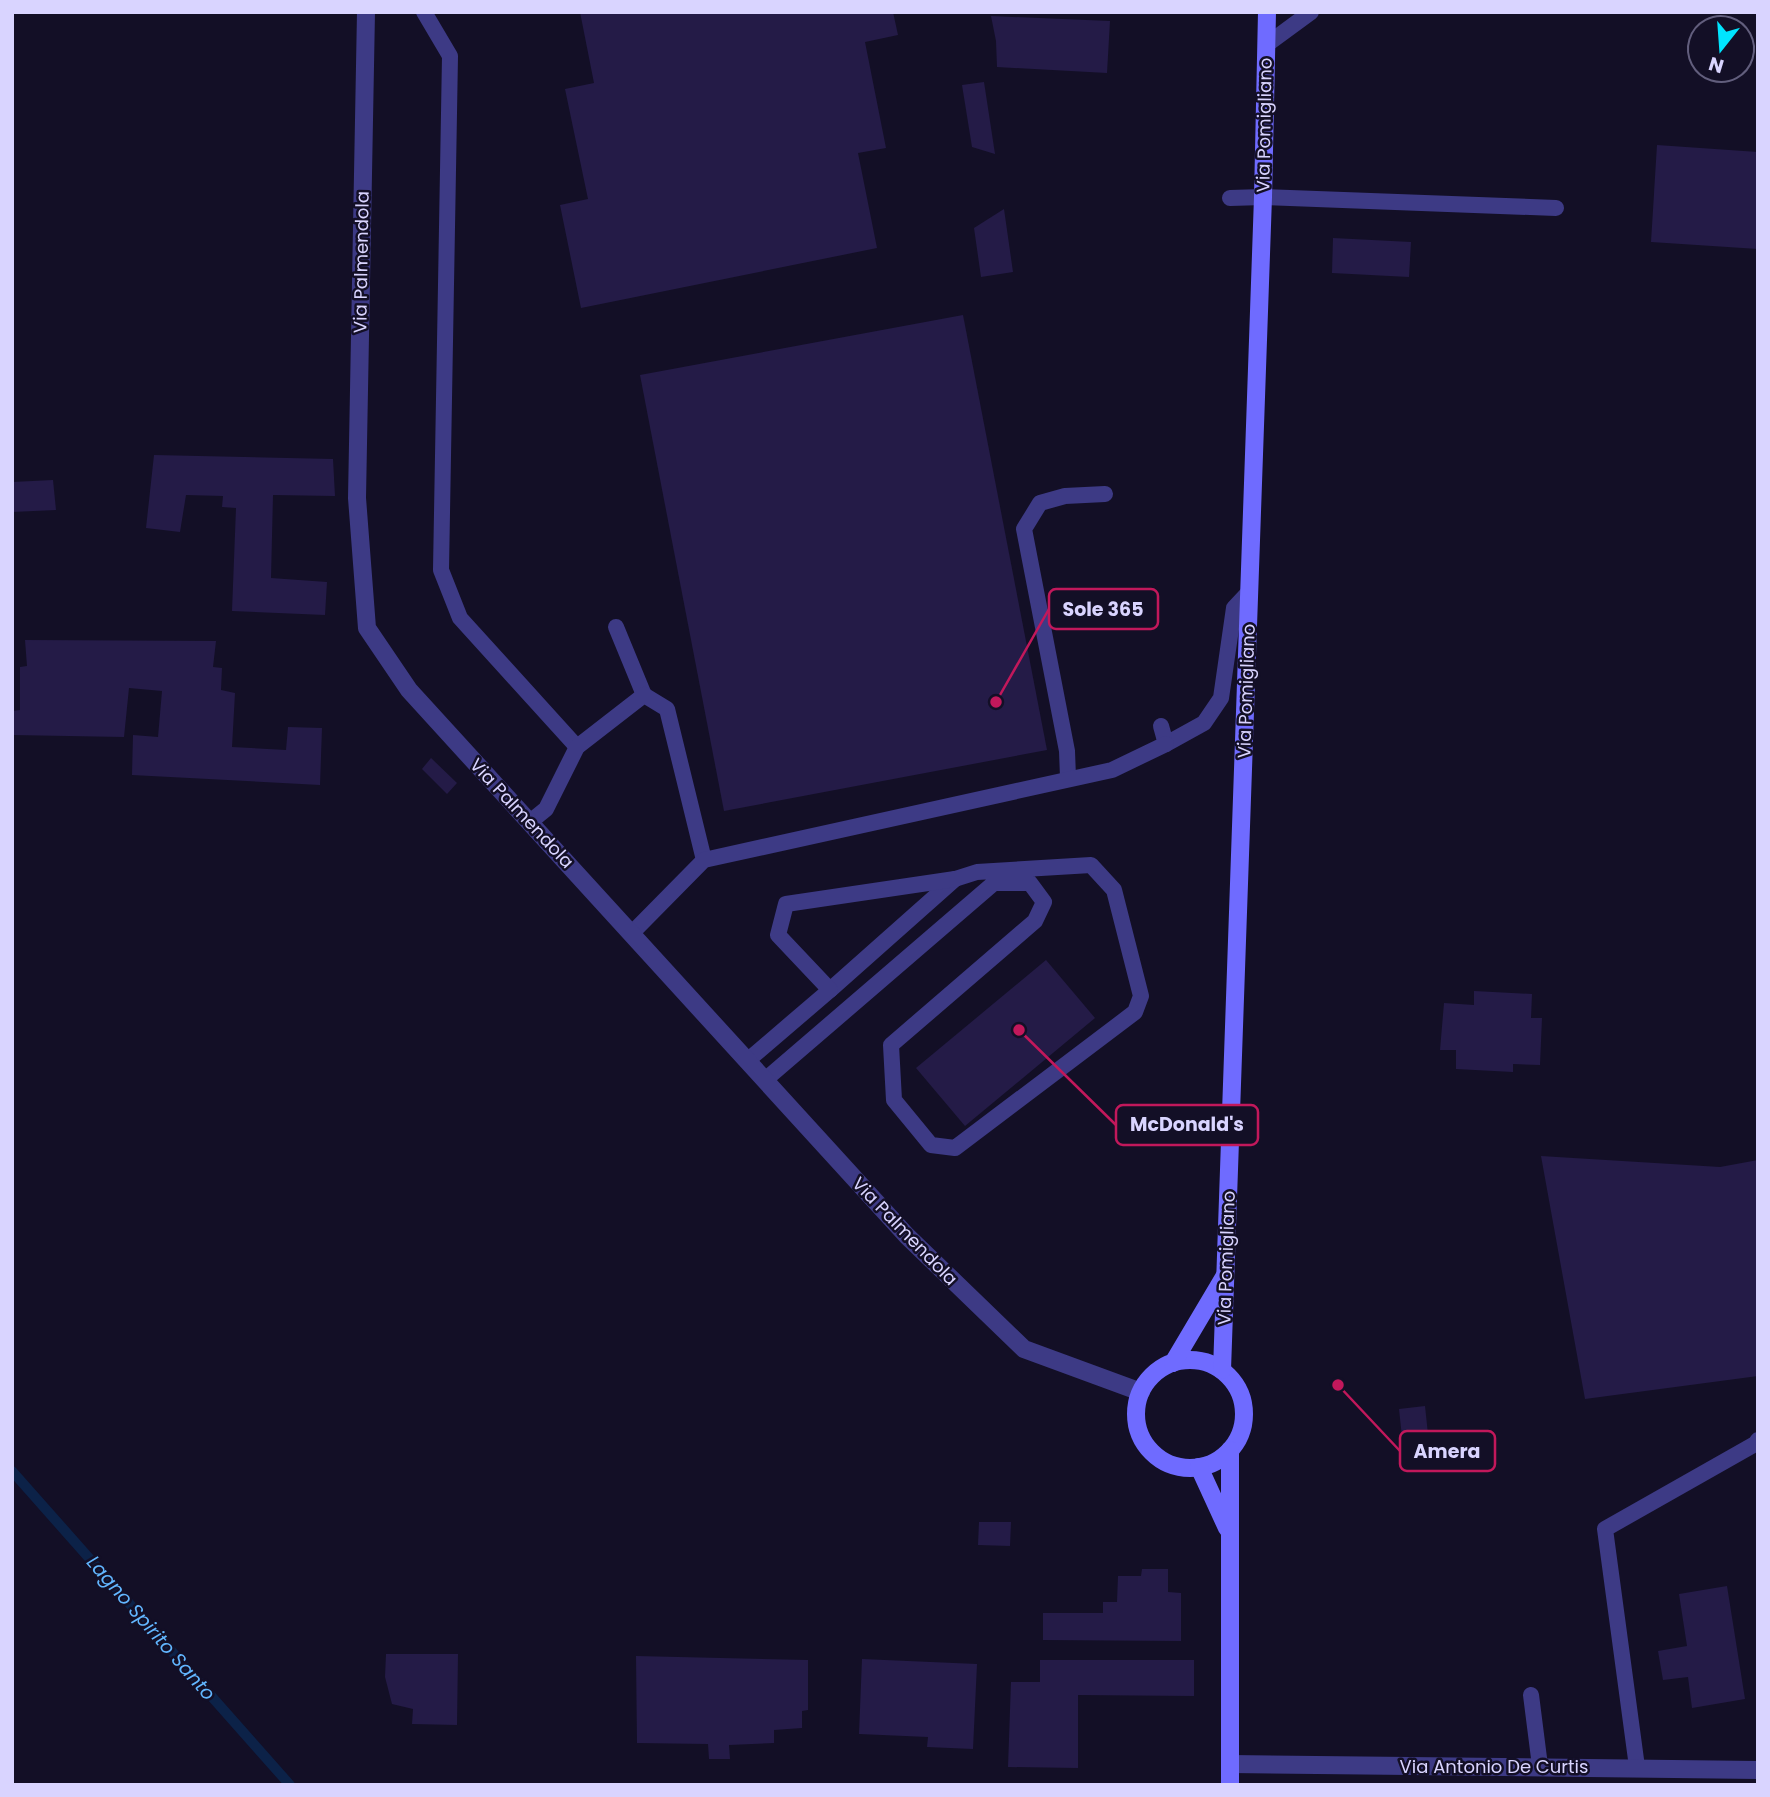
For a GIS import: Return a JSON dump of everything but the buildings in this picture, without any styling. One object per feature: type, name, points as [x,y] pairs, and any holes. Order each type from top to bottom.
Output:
[{"type":"main road","name":"Via Pomigliano","points":[[1222,1370],[1263,197],[1267,12]]},
{"type":"main road","points":[[1173,1363],[1226,1274]]},
{"type":"main road","points":[[1188,1360],[1206,1362],[1222,1370],[1235,1384],[1242,1400],[1244,1418],[1240,1435],[1230,1450],[1216,1462],[1199,1467],[1181,1467],[1165,1462],[1152,1452],[1142,1438],[1136,1406],[1141,1392],[1149,1379],[1160,1369],[1173,1363],[1188,1360]]},
{"type":"main road","points":[[1230,1450],[1230,1785]]},
{"type":"main road","points":[[1199,1467],[1230,1534]]},
{"type":"street","name":"Via Palmendola","points":[[366,12],[357,498],[367,628],[409,690],[907,1236],[1024,1349],[1141,1392]]},
{"type":"street","name":"Via Antonio De Curtis","points":[[1230,1764],[1758,1769]]},
{"type":"lane","points":[[424,12],[450,56],[441,570],[460,618],[578,747]]},
{"type":"lane","points":[[1266,45],[1311,12]]},
{"type":"lane","points":[[1230,198],[1556,208]]},
{"type":"lane","points":[[1068,778],[1067,751],[1024,529],[1040,503],[1065,496],[1105,494]]},
{"type":"lane","points":[[632,933],[705,860],[1112,769],[1204,723],[1221,698],[1234,608],[1249,592]]},
{"type":"lane","points":[[616,627],[645,695],[667,709],[705,860]]},
{"type":"lane","points":[[530,822],[545,809],[578,747],[645,695]]},
{"type":"lane","points":[[1161,726],[1166,744]]},
{"type":"lane","points":[[765,1080],[994,883],[1030,883],[1044,902],[1035,921],[891,1045],[894,1100],[931,1145],[955,1148],[1135,1012],[1141,996],[1114,890],[1091,865],[977,872],[955,879],[786,904],[779,935],[830,990]]},
{"type":"lane","points":[[747,1061],[955,879]]},
{"type":"lane","points":[[1637,1767],[1605,1529],[1758,1440]]},
{"type":"lane","points":[[1531,1695],[1541,1766]]},
{"type":"waterway","name":"Lagno Spirito Santo","points":[[12,1471],[290,1785]]},
{"type":"place","name":"Sole 365","points":[[996,702]]},
{"type":"place","name":"McDonald's","points":[[1019,1030]]},
{"type":"place","name":"Amera","points":[[1338,1385]]}]
